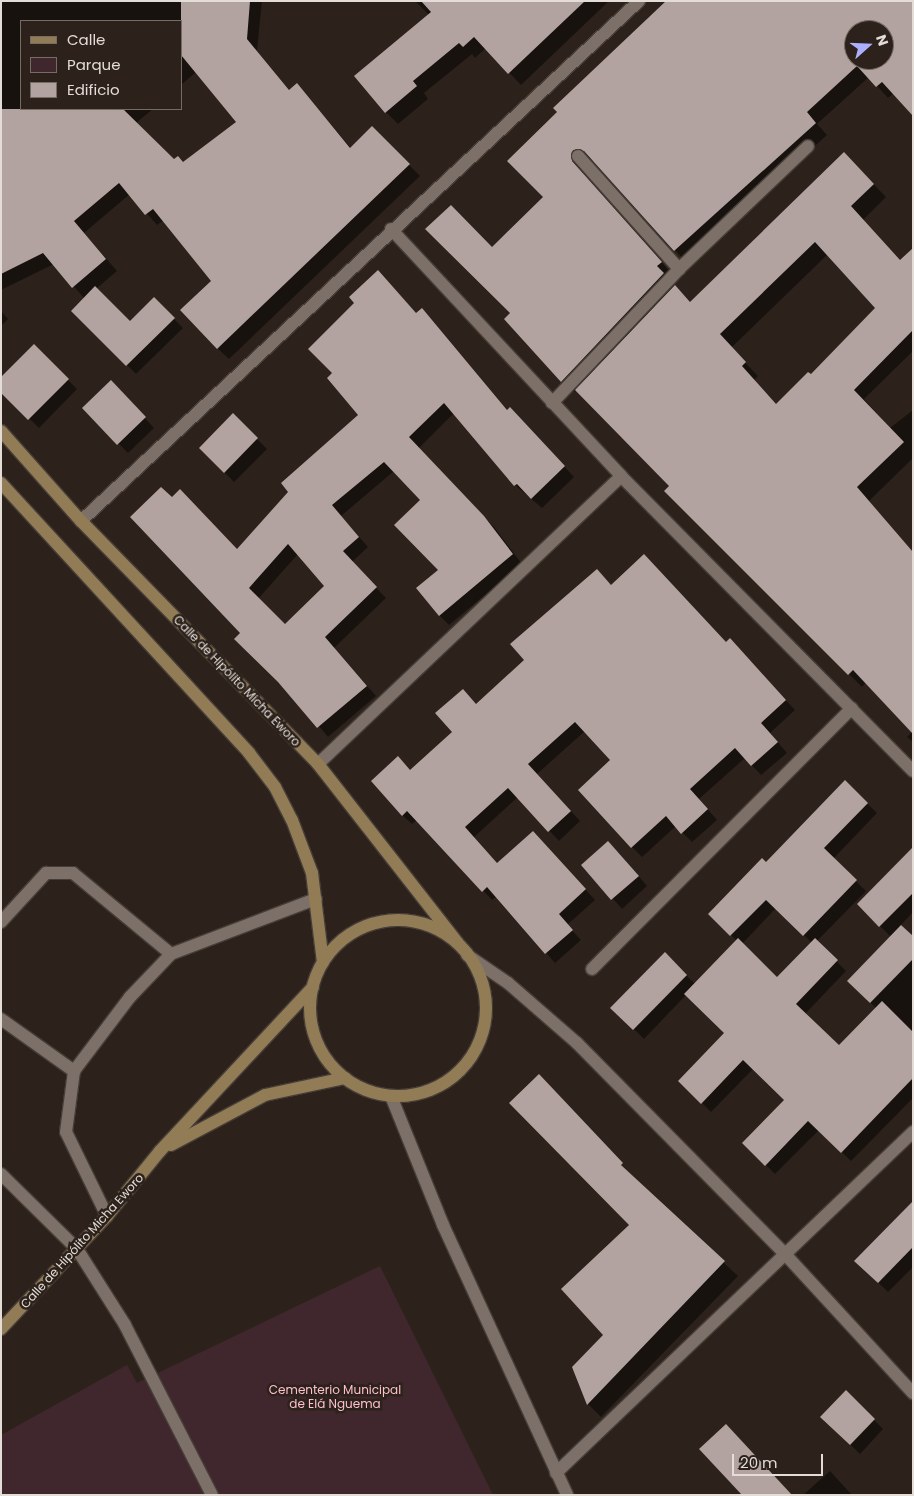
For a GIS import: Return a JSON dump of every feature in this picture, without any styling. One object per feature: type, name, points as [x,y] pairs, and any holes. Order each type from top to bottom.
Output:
[{"type":"main road","name":"Calle de Hipólito Micha Eworo","points":[[1,431],[81,521],[318,764],[458,943]]},
{"type":"main road","points":[[1,483],[249,753],[275,787],[305,851],[316,899],[323,962]]},
{"type":"main road","points":[[386,921],[417,923],[458,943],[468,955],[481,980],[486,1010],[484,1026],[472,1055],[452,1078],[438,1087],[423,1093],[391,1096],[369,1092],[345,1078],[322,1053],[311,1021],[313,987],[323,962],[344,939],[371,924],[386,921]]},
{"type":"main road","name":"Calle de Hipólito Micha Eworo","points":[[1,1329],[107,1216],[160,1151],[313,987]]},
{"type":"main road","name":"Calle de Hipólito Micha Eworo","points":[[160,1151],[265,1095],[345,1078]]},
{"type":"street","points":[[81,521],[391,229],[639,1]]},
{"type":"street","points":[[552,403],[679,269],[808,146]]},
{"type":"street","points":[[578,156],[679,269]]},
{"type":"street","points":[[391,229],[620,476],[913,771]]},
{"type":"street","points":[[318,764],[620,476]]},
{"type":"street","points":[[592,969],[852,708]]},
{"type":"street","points":[[1,922],[46,873],[73,873],[171,954]]},
{"type":"street","points":[[107,1216],[66,1132],[74,1071],[130,997],[171,954],[316,899]]},
{"type":"street","points":[[468,955],[508,983],[577,1044],[785,1254],[913,1393]]},
{"type":"street","points":[[1,1020],[74,1071]]},
{"type":"street","points":[[391,1096],[443,1225],[567,1495]]},
{"type":"street","points":[[556,1473],[913,1132]]},
{"type":"street","points":[[1,1174],[77,1249],[125,1324],[212,1495]]},
{"type":"green space","name":"Cementerio Municipal de Elá Nguema","points":[[380,1266],[493,1495],[1,1495],[1,1435],[127,1365],[137,1383]]},
{"type":"building","points":[[181,1],[250,1],[247,39],[289,90],[297,83],[350,148],[372,126],[410,164],[217,349],[180,310],[211,281],[153,209],[145,215],[119,183],[74,221],[106,259],[72,288],[43,253],[1,274],[1,109],[124,110],[174,159],[178,156],[183,162],[236,122],[182,56]]},
{"type":"building","points":[[421,1],[585,1],[508,74],[474,37],[463,47],[459,43],[413,81],[417,86],[385,113],[354,76],[431,12]]},
{"type":"building","points":[[666,1],[913,1],[913,116],[882,82],[876,87],[861,70],[894,70],[894,20],[844,20],[844,70],[853,70],[807,112],[816,123],[674,251],[584,151],[573,150],[572,161],[662,262],[657,266],[664,273],[561,382],[504,319],[510,313],[425,229],[451,205],[492,247],[543,197],[507,161],[557,112],[553,108]]},
{"type":"building","points":[[844,152],[874,184],[851,206],[900,260],[913,248],[913,330],[854,390],[904,442],[857,487],[913,552],[913,734],[853,670],[848,675],[664,491],[669,486],[575,390],[675,285],[690,302]],"holes":[[[815,242],[875,308],[811,374],[808,372],[776,404],[742,366],[746,362],[720,334]]]},
{"type":"building","points":[[378,270],[416,313],[422,308],[507,410],[510,407],[565,466],[531,499],[517,484],[514,486],[444,403],[409,437],[484,516],[513,554],[439,616],[416,588],[438,570],[394,525],[420,500],[384,462],[332,505],[359,537],[343,551],[377,587],[325,637],[367,686],[317,728],[278,682],[234,639],[240,633],[130,517],[161,487],[172,497],[180,489],[237,549],[288,492],[281,483],[358,415],[327,378],[332,373],[308,349],[354,303],[349,297]],"holes":[[[288,544],[324,586],[285,624],[249,588]]]},
{"type":"building","points":[[95,286],[130,321],[154,297],[175,318],[126,366],[71,311]]},
{"type":"building","points":[[34,344],[69,379],[28,420],[1,393],[1,377]]},
{"type":"building","points":[[111,380],[146,417],[117,445],[82,408]]},
{"type":"building","points":[[233,413],[258,438],[224,473],[199,448]]},
{"type":"building","points":[[644,554],[726,642],[730,638],[786,700],[761,723],[778,742],[751,766],[735,748],[690,789],[708,809],[681,834],[666,816],[631,848],[578,790],[610,760],[575,722],[528,764],[571,811],[548,832],[508,788],[465,827],[497,863],[533,831],[586,889],[559,914],[573,930],[545,954],[487,887],[482,892],[407,811],[402,816],[371,781],[398,756],[410,770],[452,732],[435,713],[463,689],[476,704],[524,660],[510,644],[597,569],[611,585]]},
{"type":"building","points":[[845,780],[868,803],[824,848],[857,880],[803,936],[766,900],[730,936],[708,914],[762,858],[766,862]]},
{"type":"building","points":[[608,841],[639,876],[611,900],[581,865]]},
{"type":"building","points":[[913,847],[913,893],[879,927],[857,904]]},
{"type":"building","points":[[901,925],[913,936],[913,959],[870,1003],[847,981]]},
{"type":"building","points":[[738,938],[777,977],[815,938],[838,960],[796,1004],[839,1045],[882,1001],[913,1032],[913,1078],[841,1153],[808,1121],[765,1166],[742,1143],[784,1100],[743,1060],[701,1104],[678,1081],[724,1033],[684,994]]},
{"type":"building","points":[[665,952],[687,975],[633,1030],[610,1008]]},
{"type":"building","points":[[539,1074],[623,1163],[621,1165],[725,1261],[587,1405],[572,1367],[603,1335],[561,1289],[629,1225],[509,1103]]},
{"type":"building","points":[[913,1201],[913,1247],[878,1283],[854,1261]]},
{"type":"building","points":[[846,1390],[875,1419],[850,1445],[820,1417]]},
{"type":"building","points":[[726,1424],[792,1495],[742,1495],[699,1449]]}]
